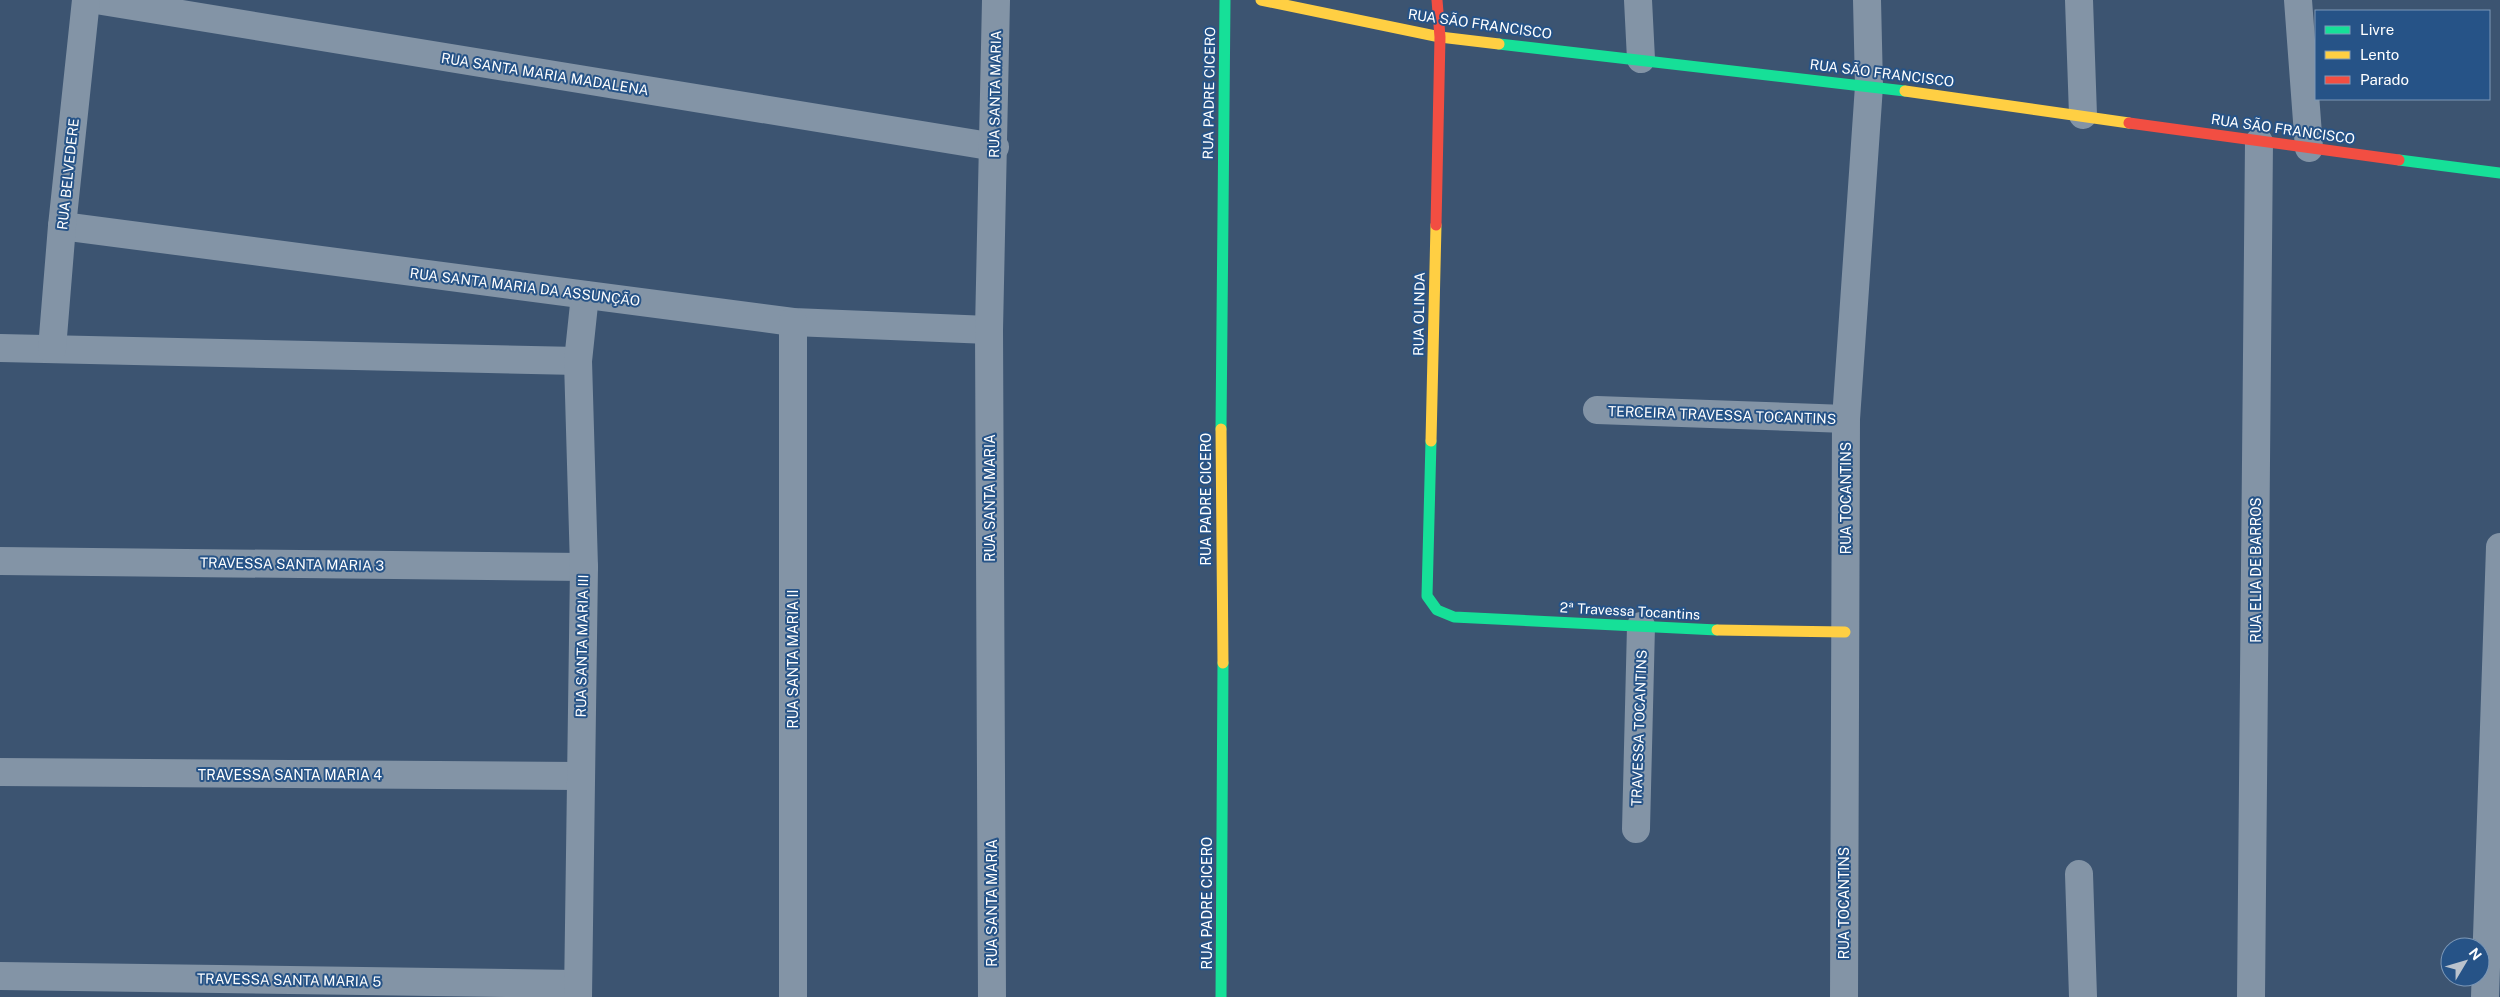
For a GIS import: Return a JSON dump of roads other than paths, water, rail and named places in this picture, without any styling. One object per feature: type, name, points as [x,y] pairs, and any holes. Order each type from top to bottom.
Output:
[{"type":"street","name":"RUA BELVEDERE","points":[[52,349],[62,226],[86,0]]},
{"type":"street","name":"RUA SANTA MARIA MADALENA","points":[[96,0],[995,147]]},
{"type":"street","name":"RUA SANTA MARIA","points":[[992,997],[989,330],[995,147],[996,0]]},
{"type":"street","name":"RUA PADRE CICERO","points":[[1221,997],[1223,704],[1220,362],[1225,0]]},
{"type":"street","name":"RUA SÃO FRANCISCO","points":[[1262,0],[1440,37],[1868,86],[2083,115],[2259,142],[2500,173]]},
{"type":"street","name":"RUA OLINDA","points":[[1427,591],[1440,37],[1437,0]]},
{"type":"street","points":[[1638,0],[1641,59]]},
{"type":"street","name":"RUA TOCANTINS","points":[[1844,997],[1846,420],[1868,86],[1867,0]]},
{"type":"street","points":[[2079,0],[2083,115]]},
{"type":"street","points":[[2298,0],[2310,148]]},
{"type":"street","name":"RUA ELIA DE BARROS","points":[[2251,997],[2259,142]]},
{"type":"street","name":"RUA SANTA MARIA DA ASSUNÇÃO","points":[[62,226],[793,322],[989,330]]},
{"type":"street","name":"RUA SANTA MARIA III","points":[[578,991],[584,567],[578,361],[585,295]]},
{"type":"street","name":"RUA SANTA MARIA II","points":[[793,322],[793,997]]},
{"type":"street","points":[[0,348],[578,361]]},
{"type":"street","name":"TERCEIRA TRAVESSA TOCANTINS","points":[[1597,410],[1846,420]]},
{"type":"street","points":[[2485,997],[2496,748],[2500,547]]},
{"type":"street","name":"TRAVESSA SANTA MARIA 3","points":[[0,561],[584,567]]},
{"type":"street","name":"2ª Travessa Tocantins","points":[[1427,591],[1433,608],[1445,615],[1454,617],[1728,631],[1845,632]]},
{"type":"street","name":"TRAVESSA TOCANTINS","points":[[1636,829],[1642,626]]},
{"type":"street","name":"TRAVESSA SANTA MARIA 4","points":[[0,772],[580,776]]},
{"type":"street","points":[[2079,874],[2083,997]]},
{"type":"street","name":"TRAVESSA SANTA MARIA 5","points":[[0,976],[578,991]]}]
